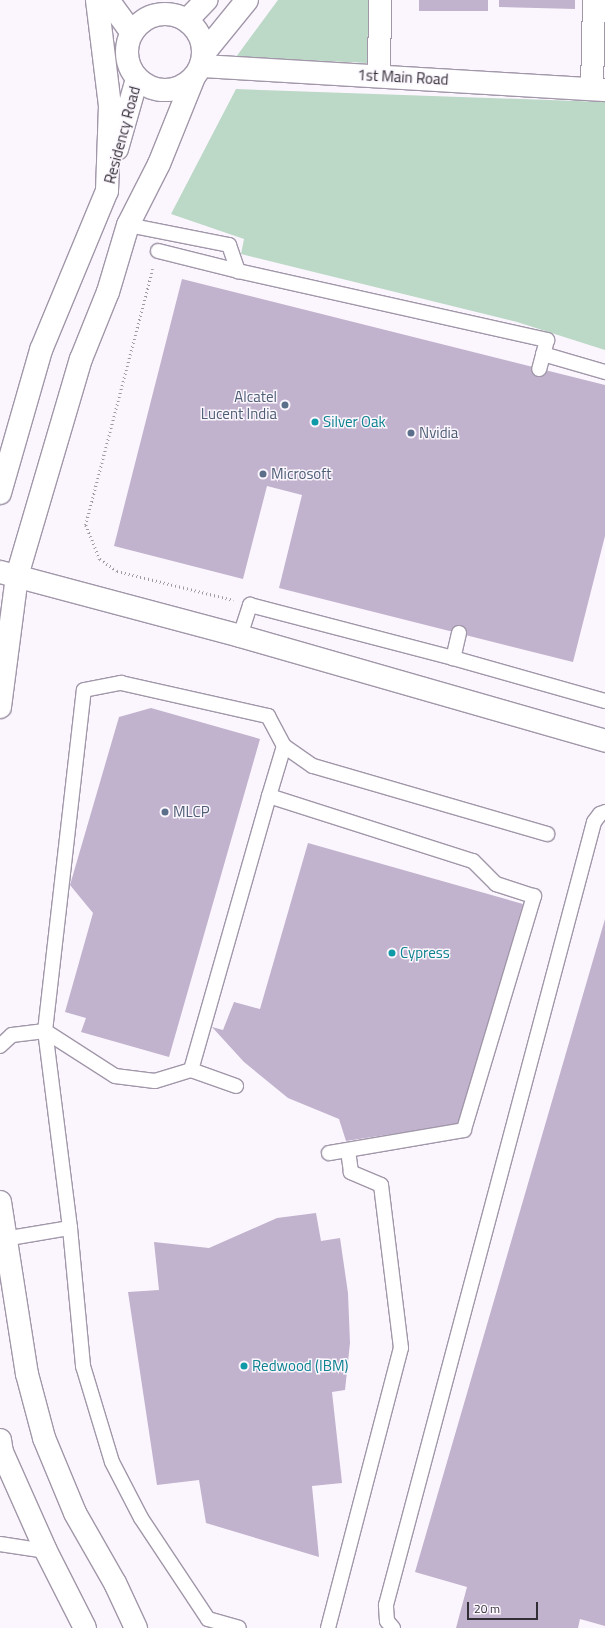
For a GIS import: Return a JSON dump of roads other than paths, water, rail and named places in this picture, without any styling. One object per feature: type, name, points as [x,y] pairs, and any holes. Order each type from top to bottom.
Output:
[{"type":"street","points":[[0,493],[41,350],[107,191],[110,106],[97,0]]},
{"type":"street","points":[[108,0],[131,32]]},
{"type":"street","points":[[187,20],[206,0]]},
{"type":"street","points":[[0,707],[8,574],[81,359],[108,292],[128,225],[158,164],[199,65],[198,32],[187,20],[155,7],[131,32],[126,44],[126,57],[130,69],[137,79],[148,86],[162,90],[184,85],[199,65],[247,0]]},
{"type":"street","points":[[379,75],[380,0]]},
{"type":"street","points":[[594,0],[598,90]]},
{"type":"street","name":"1st Main Road","points":[[199,65],[379,75],[598,90]]},
{"type":"street","name":"Residency Road","points":[[107,191],[137,79]]},
{"type":"street","points":[[8,574],[240,636],[605,741]]},
{"type":"street","points":[[0,1202],[4,1239],[27,1374],[44,1438],[75,1514],[115,1583],[136,1628]]},
{"type":"street","points":[[0,1440],[2,1452],[46,1551],[85,1628]]},
{"type":"lane","points":[[128,225],[229,245],[238,271]]},
{"type":"lane","points":[[158,251],[238,271],[547,340],[540,368]]},
{"type":"lane","points":[[543,354],[605,372]]},
{"type":"lane","points":[[240,636],[250,605],[453,658],[605,701]]},
{"type":"lane","points":[[453,658],[459,633]]},
{"type":"lane","points":[[239,1628],[208,1619],[141,1518],[112,1462],[83,1366],[70,1228],[45,1030],[84,690],[121,683],[268,716],[284,746],[313,766],[547,834]]},
{"type":"lane","points":[[191,1070],[284,746]]},
{"type":"lane","points":[[269,796],[473,861],[496,884],[534,896],[464,1130],[328,1153]]},
{"type":"lane","points":[[393,1628],[386,1614],[388,1598],[594,822],[600,814],[605,812]]},
{"type":"lane","points":[[0,1046],[12,1036],[45,1030],[115,1076],[155,1081],[191,1070],[236,1086]]},
{"type":"lane","points":[[328,1628],[401,1348],[381,1185],[351,1172],[348,1150]]},
{"type":"lane","points":[[4,1239],[70,1228]]},
{"type":"lane","points":[[0,1544],[46,1551]]},
{"type":"place","name":"Alcatel Lucent India","points":[[285,405]]},
{"type":"place","name":"Silver Oak","points":[[315,422]]},
{"type":"place","name":"Nvidia","points":[[411,433]]},
{"type":"place","name":"Microsoft","points":[[263,474]]},
{"type":"place","name":"MLCP","points":[[165,812]]},
{"type":"place","name":"Cypress","points":[[392,953]]},
{"type":"place","name":"Redwood (IBM)","points":[[244,1366]]}]
